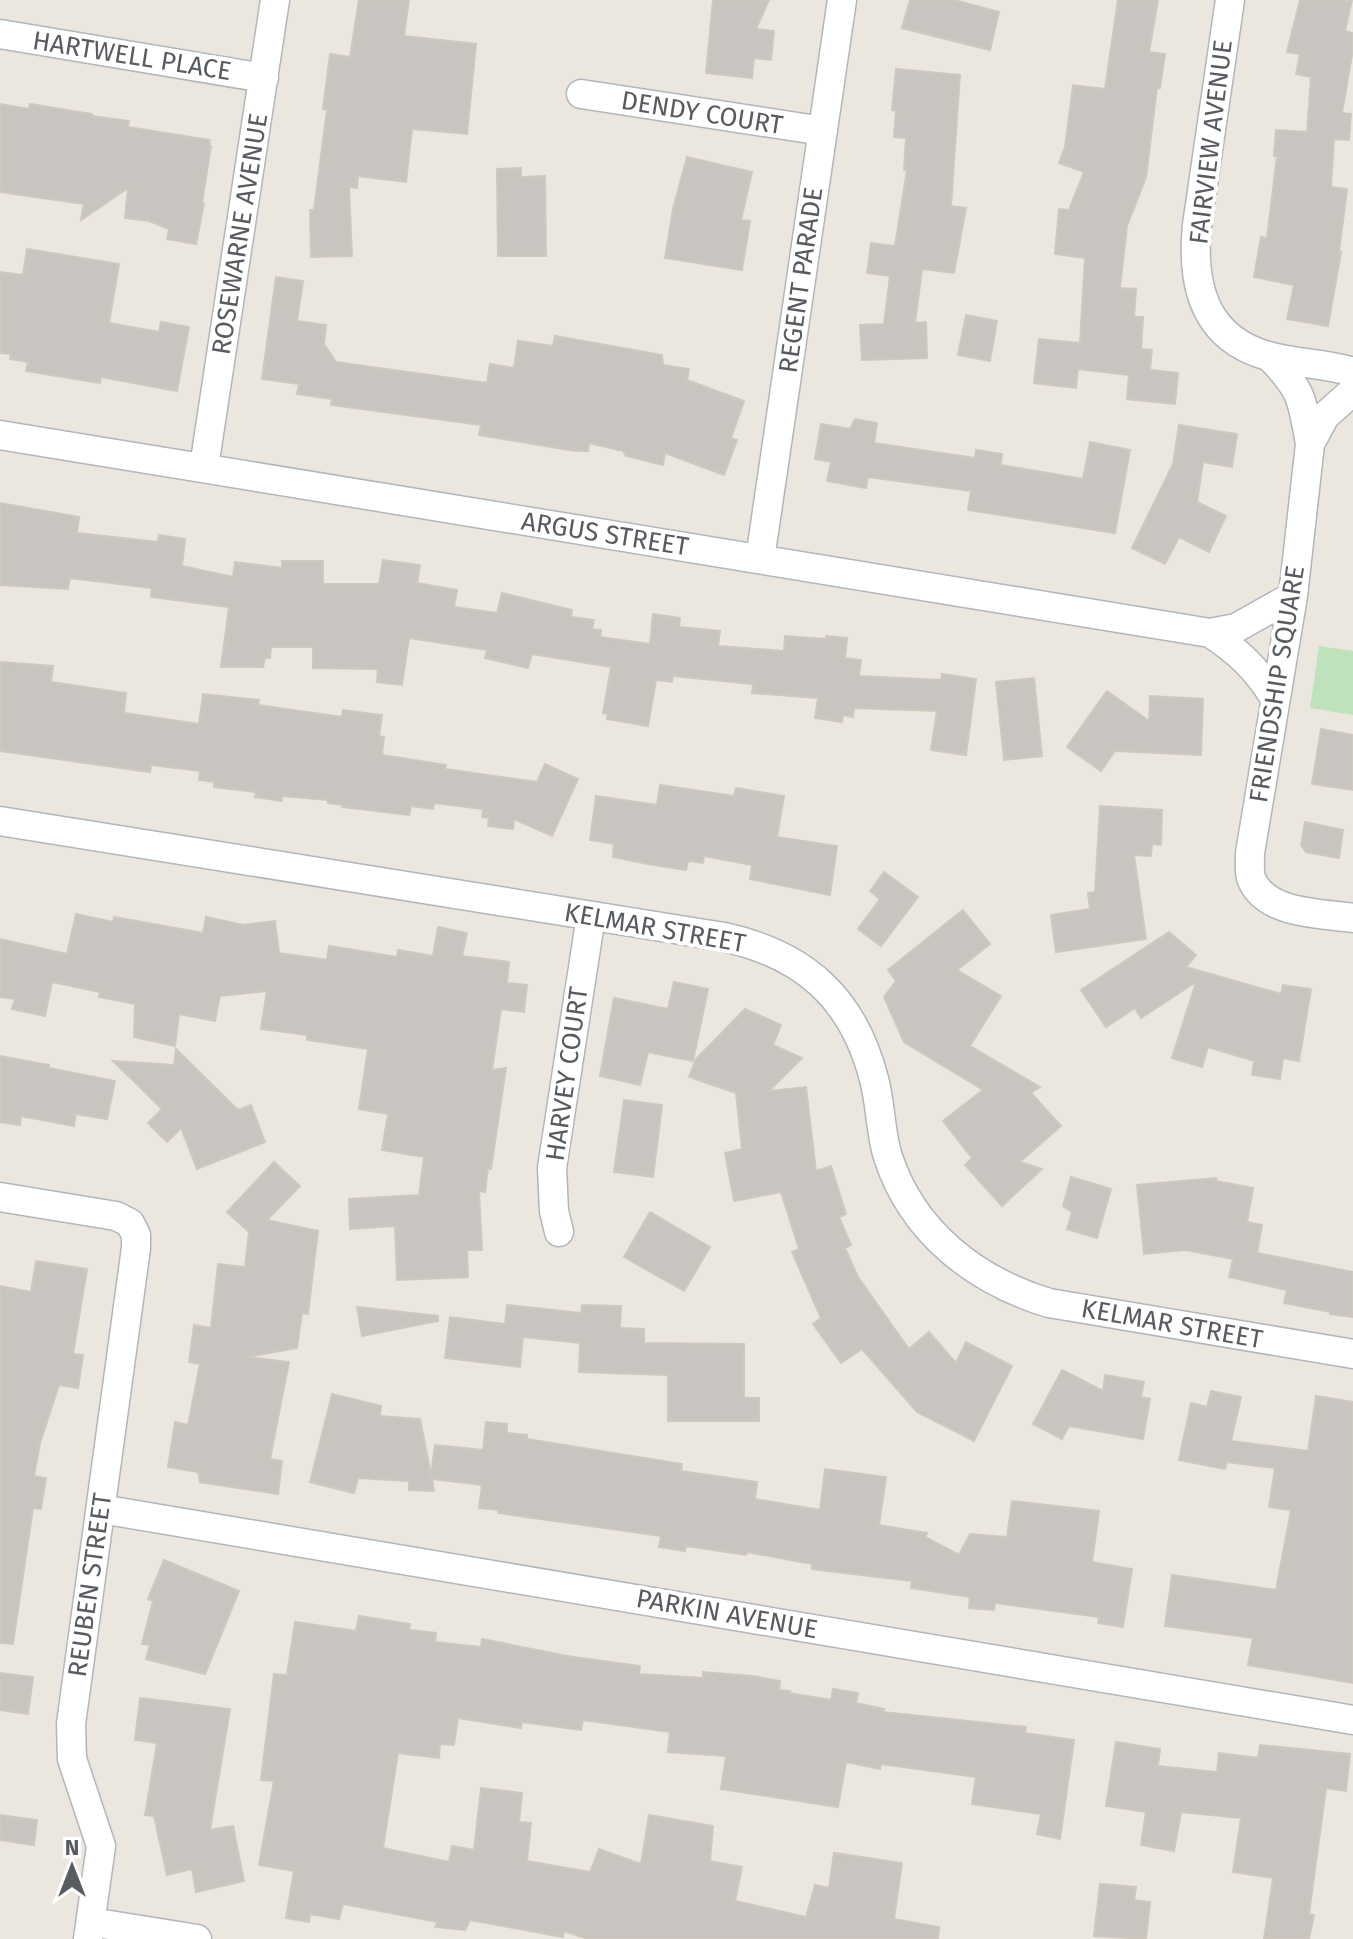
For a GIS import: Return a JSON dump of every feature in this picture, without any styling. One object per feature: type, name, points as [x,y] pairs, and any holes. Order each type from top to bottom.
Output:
[{"type":"street","name":"ROSEWARNE AVENUE","points":[[204,467],[275,0]]},
{"type":"street","name":"REGENT PARADE","points":[[760,559],[842,0]]},
{"type":"street","name":"FAIRVIEW AVENUE","points":[[1230,0],[1195,244],[1197,276],[1204,305],[1216,326],[1235,342],[1269,356],[1353,372]]},
{"type":"street","name":"HARTWELL PLACE","points":[[0,34],[264,78]]},
{"type":"street","name":"DENDY COURT","points":[[581,94],[823,131]]},
{"type":"street","points":[[1269,356],[1292,380],[1303,401],[1310,444]]},
{"type":"street","name":"FRIENDSHIP SQUARE","points":[[1353,391],[1325,416],[1310,444],[1293,596],[1250,853],[1250,877],[1262,895],[1284,907],[1353,918]]},
{"type":"street","name":"ARGUS STREET","points":[[0,435],[1210,633],[1236,628],[1293,596]]},
{"type":"street","name":"ARGUS STREET","points":[[1210,633],[1233,648],[1260,675],[1275,699]]},
{"type":"street","name":"KELMAR STREET","points":[[0,821],[749,943],[804,969],[827,988],[849,1015],[863,1044],[874,1081],[889,1159],[916,1212],[952,1252],[993,1282],[1049,1303],[1353,1354]]},
{"type":"street","name":"HARVEY COURT","points":[[559,1232],[554,1211],[552,1168],[591,916]]},
{"type":"street","name":"REUBEN STREET","points":[[0,1197],[126,1219],[133,1228],[136,1248],[71,1731],[72,1759],[101,1846],[90,1930]]},
{"type":"street","name":"PARKIN AVENUE","points":[[101,1509],[1353,1720]]},
{"type":"street","points":[[90,1930],[197,1939]]},
{"type":"green space","points":[[1319,646],[1353,651],[1353,715],[1310,708]]},
{"type":"building","points":[[359,0],[409,0],[404,36],[476,44],[467,134],[412,129],[406,182],[358,176],[357,188],[349,187],[352,256],[311,257],[310,210],[314,210],[327,110],[323,109],[330,54],[350,57]]},
{"type":"building","points":[[713,0],[769,0],[756,29],[774,31],[771,60],[754,58],[752,78],[706,73]]},
{"type":"building","points":[[910,0],[954,0],[999,12],[990,50],[902,28]]},
{"type":"building","points":[[1118,0],[1158,0],[1149,52],[1165,54],[1160,88],[1157,88],[1146,177],[1127,226],[1120,288],[1136,289],[1134,317],[1143,317],[1141,349],[1152,350],[1150,370],[1178,373],[1175,404],[1127,399],[1129,375],[1078,369],[1076,388],[1034,383],[1039,339],[1080,343],[1085,258],[1055,254],[1059,209],[1069,210],[1084,172],[1059,163],[1065,147],[1073,85],[1105,89]]},
{"type":"building","points":[[1300,0],[1352,0],[1345,31],[1353,33],[1353,49],[1342,113],[1351,114],[1349,140],[1334,139],[1331,187],[1347,189],[1341,252],[1328,326],[1287,319],[1294,285],[1254,277],[1261,237],[1267,238],[1277,156],[1274,156],[1276,130],[1307,132],[1311,77],[1296,74],[1300,54],[1287,52]]},
{"type":"building","points":[[896,69],[960,75],[951,206],[966,208],[954,273],[922,269],[915,323],[926,322],[927,358],[862,360],[860,325],[884,324],[890,276],[867,273],[871,243],[895,246],[907,170],[904,170],[906,138],[894,137],[896,111],[892,110]]},
{"type":"building","points":[[0,104],[29,109],[30,104],[92,114],[129,121],[128,127],[210,140],[204,204],[196,244],[167,239],[169,229],[149,221],[125,218],[128,188],[81,220],[84,204],[0,192]]},
{"type":"building","points":[[687,157],[752,172],[741,220],[750,221],[742,270],[665,258],[673,209]]},
{"type":"building","points":[[521,168],[521,177],[545,176],[546,256],[498,256],[497,169]]},
{"type":"building","points":[[27,249],[119,264],[109,323],[159,332],[161,322],[189,327],[177,391],[101,377],[100,383],[26,371],[28,362],[10,359],[11,354],[0,353],[0,272],[23,275]]},
{"type":"building","points":[[276,277],[303,281],[297,321],[326,325],[324,344],[336,362],[487,383],[490,364],[514,368],[518,341],[553,346],[555,336],[662,355],[663,365],[689,369],[687,380],[744,401],[731,438],[737,440],[724,475],[665,453],[663,465],[589,443],[588,451],[575,451],[479,435],[481,425],[331,405],[332,399],[297,394],[299,384],[262,379]]},
{"type":"building","points":[[966,315],[997,321],[990,361],[958,355]]},
{"type":"building","points":[[855,419],[877,423],[874,443],[975,458],[976,450],[1002,454],[1001,465],[1083,479],[1090,442],[1130,450],[1115,533],[968,510],[971,491],[868,477],[866,488],[827,481],[831,462],[815,459],[821,424],[850,429]]},
{"type":"building","points":[[1179,425],[1237,434],[1232,467],[1203,462],[1197,502],[1226,516],[1209,552],[1179,537],[1165,564],[1132,548],[1173,464]]},
{"type":"building","points":[[0,503],[79,517],[77,533],[158,542],[159,535],[185,539],[182,566],[233,577],[235,562],[282,568],[282,561],[323,561],[323,584],[379,584],[383,560],[420,565],[417,583],[457,590],[454,607],[497,613],[502,593],[572,610],[571,617],[594,620],[592,629],[601,630],[600,637],[650,644],[653,614],[680,618],[679,627],[720,631],[718,646],[784,651],[785,636],[847,638],[845,658],[861,660],[859,676],[941,680],[942,674],[976,679],[966,755],[931,750],[937,711],[854,708],[853,717],[843,715],[842,722],[815,718],[818,698],[752,693],[753,684],[673,676],[672,682],[656,680],[648,726],[607,719],[608,714],[603,713],[611,667],[532,654],[528,668],[485,658],[487,650],[409,638],[402,685],[377,682],[378,669],[313,668],[313,647],[271,647],[270,658],[265,658],[263,667],[221,667],[229,607],[151,597],[152,588],[70,578],[68,589],[0,585]]},
{"type":"building","points":[[0,662],[53,666],[51,682],[126,693],[124,713],[199,724],[203,694],[259,700],[258,705],[342,717],[343,710],[382,715],[379,736],[384,737],[382,755],[446,765],[445,769],[537,782],[545,764],[578,779],[552,836],[514,819],[513,829],[488,826],[489,818],[482,817],[483,809],[434,803],[433,809],[411,806],[409,815],[342,807],[328,803],[328,800],[282,796],[282,801],[255,797],[256,792],[214,787],[214,782],[199,780],[200,771],[151,765],[150,772],[0,751]]},
{"type":"building","points":[[1034,678],[1042,756],[1004,760],[996,682]]},
{"type":"building","points":[[1107,691],[1149,721],[1150,696],[1203,699],[1201,755],[1115,751],[1101,771],[1067,747]]},
{"type":"building","points":[[1321,729],[1353,735],[1353,790],[1312,784]]},
{"type":"building","points":[[660,785],[734,796],[736,788],[784,796],[777,837],[837,846],[830,895],[750,879],[752,865],[704,856],[703,863],[688,861],[686,870],[613,857],[614,844],[590,840],[596,796],[657,805]]},
{"type":"building","points":[[1100,806],[1162,810],[1161,845],[1152,844],[1151,856],[1134,855],[1146,939],[1056,952],[1051,915],[1090,909],[1088,893],[1095,892]]},
{"type":"building","points":[[1305,822],[1343,830],[1339,858],[1306,852],[1301,845]]},
{"type":"building","points":[[884,872],[918,897],[881,946],[858,929],[880,899],[870,891]]},
{"type":"building","points":[[963,910],[990,944],[957,970],[1001,996],[970,1046],[1040,1087],[1031,1093],[1061,1126],[1020,1162],[1042,1169],[1002,1206],[965,1165],[972,1158],[943,1121],[983,1090],[904,1042],[884,997],[896,981],[888,970]]},
{"type":"building","points":[[76,914],[113,922],[114,917],[203,933],[206,917],[243,925],[275,921],[279,953],[327,960],[329,946],[397,957],[398,950],[433,956],[438,927],[467,933],[462,956],[509,962],[507,983],[527,985],[524,1012],[501,1009],[492,1070],[506,1068],[491,1169],[488,1168],[485,1192],[479,1191],[482,1250],[467,1250],[468,1277],[397,1280],[395,1226],[350,1229],[349,1199],[419,1195],[424,1157],[382,1150],[388,1114],[359,1109],[368,1049],[307,1040],[307,1035],[261,1029],[267,991],[220,996],[215,1021],[179,1014],[175,1046],[134,1037],[135,1004],[99,997],[100,992],[52,982],[45,1016],[12,1009],[15,999],[0,997],[0,939],[67,954]]},
{"type":"building","points":[[1169,932],[1196,955],[1186,967],[1281,994],[1283,985],[1311,989],[1299,1061],[1283,1058],[1280,1079],[1252,1075],[1254,1061],[1208,1047],[1202,1067],[1172,1058],[1196,982],[1141,1018],[1135,1008],[1106,1027],[1081,990]]},
{"type":"building","points":[[674,982],[708,989],[693,1061],[648,1052],[640,1085],[600,1076],[614,998],[668,1009]]},
{"type":"building","points":[[745,1009],[781,1025],[773,1045],[802,1058],[769,1091],[806,1087],[816,1171],[831,1166],[846,1214],[839,1217],[851,1245],[845,1248],[858,1277],[909,1349],[929,1332],[956,1363],[966,1342],[1012,1366],[974,1441],[917,1412],[862,1349],[841,1363],[813,1324],[821,1318],[792,1252],[799,1249],[781,1192],[734,1201],[725,1153],[742,1149],[736,1093],[689,1077],[696,1059]]},
{"type":"building","points":[[176,1049],[238,1110],[251,1105],[265,1142],[197,1169],[181,1128],[167,1142],[148,1123],[162,1109],[113,1061],[174,1065]]},
{"type":"building","points":[[0,1056],[115,1081],[107,1119],[76,1114],[74,1126],[21,1116],[20,1125],[0,1122]]},
{"type":"building","points":[[624,1100],[662,1105],[653,1177],[614,1172]]},
{"type":"building","points":[[274,1162],[300,1186],[267,1220],[318,1231],[308,1314],[302,1313],[297,1348],[247,1357],[289,1362],[270,1459],[282,1461],[278,1494],[200,1482],[198,1472],[168,1467],[175,1422],[188,1425],[200,1364],[189,1362],[194,1325],[211,1328],[218,1264],[245,1267],[249,1232],[227,1212]]},
{"type":"building","points":[[1071,1177],[1111,1189],[1097,1238],[1067,1229],[1072,1212],[1063,1206]]},
{"type":"building","points":[[1216,1178],[1216,1181],[1253,1188],[1247,1222],[1262,1225],[1257,1253],[1353,1272],[1353,1317],[1284,1303],[1287,1290],[1229,1277],[1233,1259],[1186,1250],[1144,1254],[1137,1185]]},
{"type":"building","points":[[650,1212],[710,1247],[684,1291],[624,1257]]},
{"type":"building","points":[[36,1261],[87,1269],[73,1354],[83,1355],[78,1388],[59,1385],[40,1443],[34,1476],[46,1478],[41,1509],[33,1508],[13,1644],[0,1643],[0,1286],[31,1292]]},
{"type":"building","points":[[507,1305],[581,1313],[582,1305],[621,1306],[620,1328],[644,1329],[644,1343],[744,1344],[744,1398],[759,1398],[759,1421],[668,1421],[668,1375],[579,1372],[580,1343],[523,1337],[520,1367],[445,1358],[450,1317],[505,1324]]},
{"type":"building","points":[[357,1307],[438,1316],[438,1321],[362,1336]]},
{"type":"building","points":[[1062,1370],[1103,1391],[1105,1375],[1144,1382],[1141,1397],[1150,1399],[1143,1439],[1069,1426],[1062,1439],[1033,1424]]},
{"type":"building","points":[[1211,1391],[1241,1397],[1231,1441],[1308,1451],[1316,1396],[1353,1402],[1353,1683],[1248,1665],[1253,1638],[1165,1626],[1172,1575],[1276,1590],[1291,1510],[1269,1507],[1275,1468],[1227,1462],[1225,1469],[1179,1460],[1191,1403],[1207,1407]]},
{"type":"building","points":[[332,1394],[381,1406],[380,1416],[420,1419],[431,1475],[435,1445],[483,1450],[486,1422],[507,1424],[507,1433],[527,1435],[527,1439],[682,1464],[681,1471],[757,1482],[755,1499],[820,1510],[825,1469],[886,1477],[879,1525],[927,1533],[925,1537],[959,1555],[970,1534],[1007,1537],[1012,1501],[1099,1511],[1092,1562],[1132,1569],[1123,1627],[1098,1623],[1099,1617],[995,1603],[994,1610],[969,1608],[970,1597],[911,1588],[912,1581],[812,1569],[812,1564],[747,1552],[746,1555],[686,1546],[685,1551],[659,1547],[661,1536],[498,1513],[499,1510],[479,1508],[482,1485],[432,1479],[434,1491],[409,1490],[409,1481],[358,1478],[354,1493],[310,1482]]},
{"type":"building","points":[[164,1560],[239,1591],[205,1674],[146,1659],[150,1645],[142,1644],[153,1601],[148,1599]]},
{"type":"building","points":[[359,1616],[410,1624],[409,1630],[436,1633],[435,1642],[481,1647],[482,1639],[567,1656],[640,1666],[639,1674],[703,1678],[703,1672],[753,1676],[780,1681],[779,1690],[831,1700],[833,1689],[858,1693],[856,1703],[884,1709],[883,1712],[1026,1727],[1025,1733],[1074,1740],[1060,1839],[1037,1834],[1041,1814],[972,1804],[976,1777],[881,1764],[880,1769],[846,1762],[838,1807],[721,1789],[726,1756],[668,1752],[670,1732],[583,1720],[581,1730],[522,1722],[521,1728],[458,1718],[454,1745],[440,1744],[439,1758],[398,1753],[383,1848],[449,1862],[452,1846],[474,1850],[481,1788],[522,1793],[519,1822],[531,1823],[527,1861],[590,1872],[599,1849],[641,1864],[649,1815],[713,1826],[710,1861],[742,1867],[735,1901],[806,1917],[815,1885],[829,1888],[834,1853],[902,1863],[894,1919],[939,1927],[938,1939],[588,1939],[564,1931],[563,1937],[470,1920],[465,1930],[435,1927],[438,1922],[343,1904],[339,1919],[310,1914],[309,1922],[286,1918],[294,1871],[259,1865],[274,1781],[261,1780],[274,1674],[287,1675],[295,1622],[356,1631]]},
{"type":"building","points":[[0,1673],[33,1677],[28,1714],[0,1710]]},
{"type":"building","points":[[140,1698],[230,1709],[210,1830],[233,1826],[244,1881],[196,1892],[192,1869],[167,1875],[154,1816],[145,1815],[157,1743],[135,1740]]},
{"type":"building","points":[[1116,1742],[1160,1749],[1158,1766],[1217,1772],[1219,1753],[1258,1758],[1260,1745],[1350,1754],[1346,1791],[1326,1788],[1309,1914],[1314,1915],[1309,1939],[1264,1939],[1273,1878],[1233,1872],[1241,1818],[1181,1812],[1174,1851],[1141,1845],[1146,1812],[1106,1806]]},
{"type":"building","points":[[0,1815],[37,1820],[34,1845],[0,1840]]},
{"type":"building","points":[[1100,1884],[1136,1887],[1134,1900],[1150,1902],[1146,1939],[1094,1936]]}]
